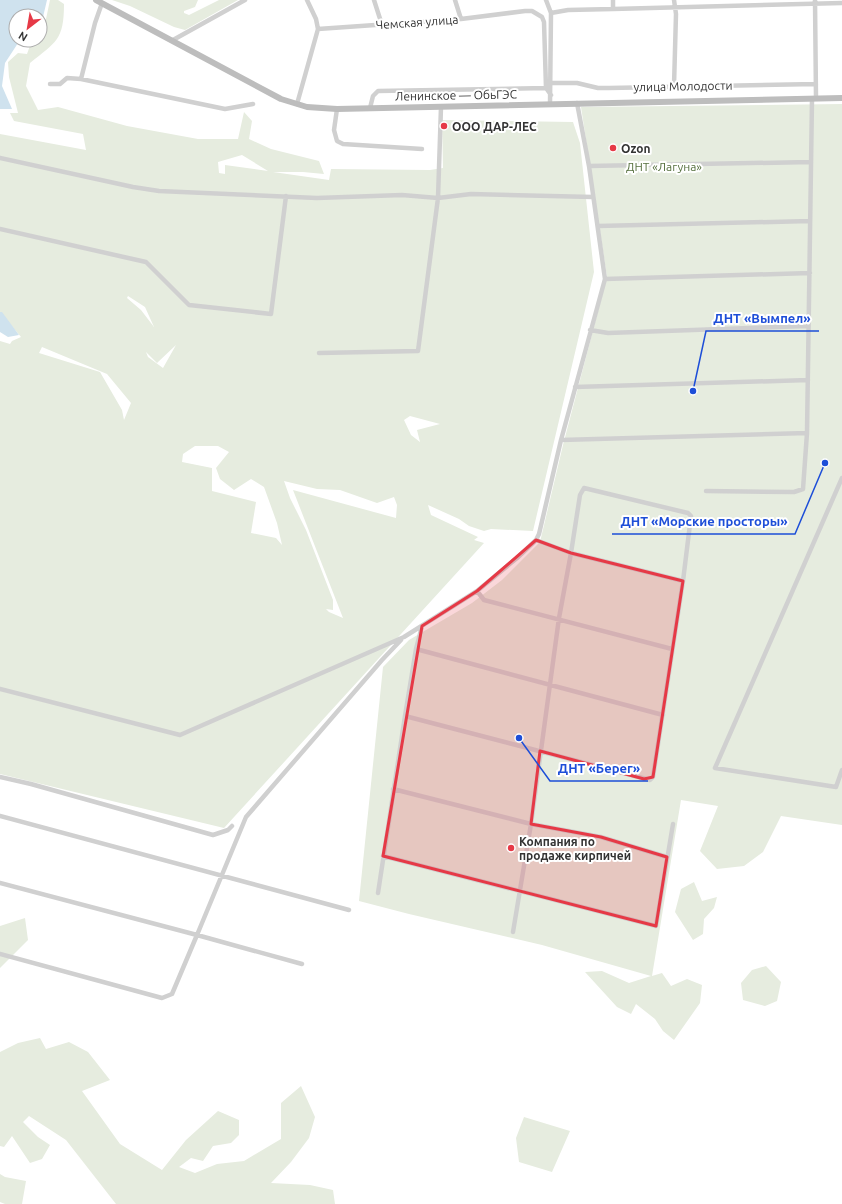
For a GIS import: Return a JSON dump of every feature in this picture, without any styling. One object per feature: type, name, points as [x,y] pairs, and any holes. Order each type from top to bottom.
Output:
[{"type":"main road","name":"Ленинское — ОбьГЭС","points":[[96,0],[173,40],[266,92],[297,104],[337,109],[842,98]]},
{"type":"street","points":[[173,40],[245,0]]},
{"type":"street","points":[[297,104],[318,28],[316,19],[307,0]]},
{"type":"street","points":[[374,0],[382,25]]},
{"type":"street","points":[[455,0],[461,19]]},
{"type":"street","points":[[546,0],[551,13],[550,104]]},
{"type":"street","points":[[613,0],[613,9]]},
{"type":"street","points":[[674,0],[676,14],[674,86]]},
{"type":"street","points":[[551,13],[568,10],[674,8],[815,2],[842,4]]},
{"type":"street","points":[[706,491],[799,491],[803,489],[804,485],[807,433],[811,162],[816,84],[815,2]]},
{"type":"street","points":[[81,79],[95,23],[102,3]]},
{"type":"street","name":"Чемская улица","points":[[318,28],[461,19],[516,11],[532,11],[542,17],[544,22],[546,88]]},
{"type":"street","points":[[50,84],[60,84],[67,78],[81,79],[225,109],[253,104]]},
{"type":"street","name":"улица Молодости","points":[[551,83],[577,83],[598,88],[816,84]]},
{"type":"street","points":[[370,108],[373,96],[378,92],[546,88],[551,95]]},
{"type":"street","points":[[0,689],[180,735],[404,638],[476,592],[536,540],[539,534],[561,440],[590,330],[605,279],[594,197],[577,104]]},
{"type":"street","points":[[319,354],[418,351],[438,198],[441,107]]},
{"type":"street","points":[[337,109],[334,130],[336,141],[343,144],[422,149]]},
{"type":"street","points":[[0,158],[159,191],[317,198],[402,195],[438,198],[471,194],[594,197]]},
{"type":"street","points":[[589,166],[811,162]]},
{"type":"street","points":[[0,229],[146,262],[189,305],[271,314],[286,196]]},
{"type":"street","points":[[598,226],[810,221]]},
{"type":"street","points":[[605,279],[810,273]]},
{"type":"street","points":[[590,330],[608,332],[808,326]]},
{"type":"street","points":[[575,387],[808,380]]},
{"type":"street","points":[[561,440],[807,433]]},
{"type":"street","points":[[842,478],[715,768],[836,787],[842,770]]},
{"type":"street","points":[[405,716],[540,751],[650,780],[653,777],[663,715],[692,520],[691,516],[680,511],[584,488],[580,495],[559,618],[551,685],[540,751],[531,824],[518,890],[513,932]]},
{"type":"street","points":[[536,540],[571,553],[683,581]]},
{"type":"street","points":[[476,592],[484,600],[559,618],[672,649]]},
{"type":"street","points":[[378,893],[416,649],[422,626]]},
{"type":"street","points":[[0,954],[162,998],[172,994],[246,817],[377,665],[404,638]]},
{"type":"street","points":[[416,649],[663,715]]},
{"type":"street","points":[[0,777],[31,784],[213,835],[228,830],[232,826]]},
{"type":"street","points":[[393,789],[531,824],[601,837],[667,857]]},
{"type":"street","points":[[0,816],[349,910]]},
{"type":"street","points":[[383,856],[656,926],[673,824]]},
{"type":"street","points":[[0,883],[302,964]]},
{"type":"highlighted area","points":[[536,540],[571,553],[683,581],[653,777],[644,779],[540,751],[531,824],[601,837],[667,857],[656,926],[383,856],[422,626],[477,591]]},
{"type":"green space","points":[[50,0],[58,0],[64,4],[64,16],[60,33],[52,45],[30,63],[26,86],[38,110],[58,107],[127,126],[198,139],[238,139],[244,112],[252,121],[249,139],[271,149],[319,161],[324,174],[273,172],[329,180],[331,169],[430,170],[443,168],[442,120],[573,122],[580,143],[594,272],[533,531],[491,529],[484,531],[469,526],[459,519],[428,505],[431,515],[478,537],[474,540],[484,543],[224,828],[0,774],[0,341],[10,344],[12,341],[21,337],[0,312],[0,134],[86,150],[83,134],[14,121],[10,113],[18,113],[9,77],[8,62],[18,53],[27,54],[29,48],[48,48],[48,10]],"holes":[[[242,155],[268,171],[225,165],[225,174],[219,173],[218,162]],[[128,296],[145,307],[154,327],[141,310],[127,298]],[[176,345],[163,368],[148,357],[146,352],[157,363]],[[42,347],[107,374],[131,403],[124,420],[122,410],[100,372],[39,353]],[[410,416],[440,424],[417,430],[420,442],[411,435],[404,420]],[[195,446],[218,446],[229,452],[216,468],[220,479],[234,490],[251,479],[264,487],[277,523],[282,545],[276,538],[251,533],[256,502],[212,491],[212,468],[182,462],[183,454]],[[284,481],[317,489],[340,490],[377,503],[394,497],[397,505],[396,518],[293,490],[343,618],[329,612],[326,609],[333,610],[333,600],[306,530],[290,498]]]},
{"type":"green space","points":[[112,0],[198,0],[195,7],[184,11],[184,13],[189,15],[219,0],[238,0],[185,30],[174,27],[130,6]]},
{"type":"green space","name":"ДНТ «Лагуна»","points":[[842,104],[842,825],[781,816],[763,852],[744,866],[717,869],[700,851],[718,806],[681,800],[652,976],[662,973],[671,986],[687,979],[702,985],[700,1003],[674,1040],[663,1031],[655,1019],[636,1004],[631,1014],[617,1007],[585,972],[602,971],[629,983],[651,976],[542,945],[359,901],[383,667],[409,640],[472,603],[502,580],[540,542],[563,445],[607,277],[581,107]]},
{"type":"green space","points":[[694,882],[702,901],[717,897],[714,908],[704,919],[703,934],[693,940],[675,912],[681,889]]},
{"type":"green space","points":[[25,918],[28,940],[0,968],[0,926]]},
{"type":"green space","points":[[766,966],[781,982],[777,1001],[765,1006],[743,1000],[741,983],[752,970]]},
{"type":"green space","points":[[40,1038],[46,1049],[69,1042],[88,1052],[110,1080],[82,1091],[120,1144],[162,1170],[186,1140],[218,1111],[239,1120],[239,1135],[231,1143],[213,1146],[203,1161],[191,1158],[179,1167],[195,1173],[217,1164],[244,1161],[281,1139],[281,1103],[301,1086],[315,1117],[309,1138],[291,1162],[271,1183],[310,1185],[333,1190],[335,1204],[116,1204],[66,1140],[29,1116],[23,1122],[38,1137],[50,1145],[42,1159],[30,1163],[12,1136],[4,1147],[0,1146],[0,1052],[18,1043]]},
{"type":"green space","points":[[524,1117],[570,1131],[552,1172],[519,1162],[516,1138]]},
{"type":"green space","points":[[0,1174],[5,1177],[26,1181],[22,1204],[5,1204],[0,1202]]},
{"type":"water","points":[[0,0],[47,0],[45,8],[8,8],[8,48],[15,48],[5,63],[2,86],[12,109],[0,109]]},
{"type":"water","points":[[0,312],[2,312],[19,335],[8,337],[0,332]]},
{"type":"place","name":"ООО ДАР-ЛЕС","points":[[444,126]]},
{"type":"place","name":"Ozon","points":[[613,148]]},
{"type":"place","name":"ДНТ «Вымпел»","points":[[693,391]]},
{"type":"place","name":"ДНТ «Морские просторы»","points":[[825,463]]},
{"type":"place","name":"ДНТ «Берег»","points":[[519,738]]},
{"type":"place","name":"Компания по продаже кирпичей","points":[[511,848]]}]
